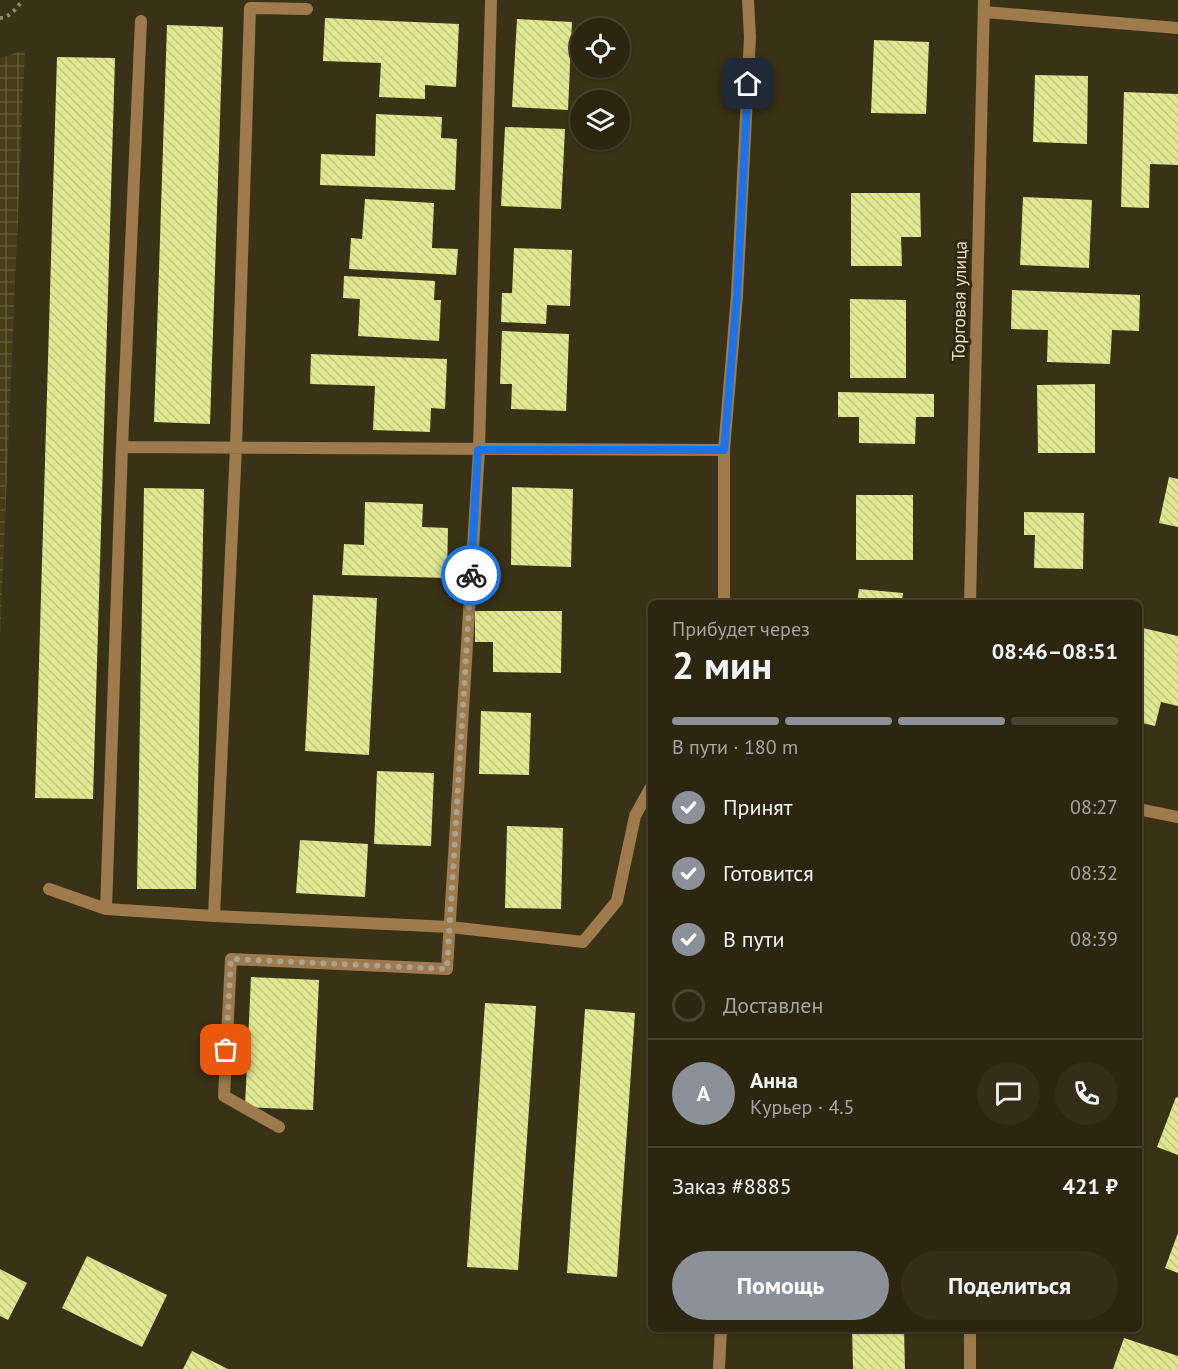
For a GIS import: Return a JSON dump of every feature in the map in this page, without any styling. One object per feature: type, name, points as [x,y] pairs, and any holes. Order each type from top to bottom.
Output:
[{"type":"street","points":[[279,1127],[224,1096],[231,959],[447,969],[478,450],[491,0]]},
{"type":"street","points":[[724,600],[724,450],[737,295],[750,37],[748,0]]},
{"type":"street","points":[[984,6],[1178,28]]},
{"type":"street","name":"Торговая улица","points":[[970,600],[984,6]]},
{"type":"street","points":[[214,916],[236,447],[250,8],[307,9]]},
{"type":"street","points":[[106,909],[122,447],[141,21]]},
{"type":"street","points":[[122,447],[724,450]]},
{"type":"street","points":[[49,889],[106,909],[450,927],[583,942],[617,901],[635,816],[648,792]]},
{"type":"street","points":[[1142,810],[1178,818]]},
{"type":"street","points":[[719,1369],[721,1332]]},
{"type":"street","points":[[970,1332],[970,1369]]},
{"type":"path","points":[[0,18],[13,12],[23,0]]},
{"type":"shaded area","points":[[25,50],[0,638],[0,58]]},
{"type":"building","points":[[325,18],[459,24],[456,87],[425,85],[425,99],[379,97],[381,63],[323,61]]},
{"type":"building","points":[[517,19],[570,22],[568,110],[512,107]]},
{"type":"building","points":[[167,25],[223,27],[210,424],[154,422]]},
{"type":"building","points":[[874,40],[929,42],[926,114],[871,113]]},
{"type":"building","points":[[57,57],[115,58],[93,799],[35,798]]},
{"type":"building","points":[[1035,75],[1088,76],[1087,144],[1033,142]]},
{"type":"building","points":[[1124,92],[1178,94],[1178,165],[1150,164],[1149,208],[1121,207]]},
{"type":"building","points":[[376,114],[442,117],[441,138],[457,139],[455,190],[320,185],[321,154],[375,156]]},
{"type":"building","points":[[505,127],[565,129],[561,209],[501,206]]},
{"type":"building","points":[[851,193],[920,193],[921,237],[901,237],[902,266],[851,266]]},
{"type":"building","points":[[1023,197],[1092,200],[1089,268],[1020,265]]},
{"type":"building","points":[[365,199],[434,203],[432,248],[458,249],[456,275],[349,269],[351,238],[362,239]]},
{"type":"building","points":[[514,248],[572,250],[570,306],[547,305],[546,324],[501,322],[502,293],[512,293]]},
{"type":"building","points":[[344,276],[435,281],[434,300],[441,300],[439,341],[358,336],[360,299],[343,298]]},
{"type":"building","points":[[1012,290],[1140,295],[1139,331],[1112,330],[1110,364],[1047,362],[1048,330],[1011,329]]},
{"type":"building","points":[[850,299],[906,300],[906,378],[850,378]]},
{"type":"building","points":[[502,331],[569,334],[566,411],[511,409],[512,384],[500,384]]},
{"type":"building","points":[[311,354],[447,359],[445,409],[431,408],[430,432],[373,430],[375,386],[310,384]]},
{"type":"building","points":[[1095,384],[1095,453],[1038,453],[1037,385]]},
{"type":"building","points":[[838,392],[934,394],[934,417],[916,417],[915,444],[859,443],[859,417],[838,417]]},
{"type":"building","points":[[1169,477],[1178,479],[1178,527],[1159,523]]},
{"type":"building","points":[[512,487],[573,489],[571,567],[511,565]]},
{"type":"building","points":[[144,488],[204,489],[196,889],[137,889]]},
{"type":"building","points":[[856,495],[913,495],[913,560],[856,560]]},
{"type":"building","points":[[365,502],[423,504],[422,527],[448,528],[447,578],[342,575],[344,544],[364,545]]},
{"type":"building","points":[[1024,512],[1084,513],[1083,569],[1034,568],[1035,535],[1024,535]]},
{"type":"building","points":[[859,589],[903,593],[902,600],[857,600]]},
{"type":"building","points":[[313,595],[377,598],[369,755],[305,751]]},
{"type":"building","points":[[475,611],[562,611],[561,673],[493,672],[493,642],[475,642]]},
{"type":"building","points":[[1142,628],[1178,636],[1178,706],[1161,702],[1155,726],[1142,723]]},
{"type":"building","points":[[481,711],[531,713],[529,775],[479,774]]},
{"type":"building","points":[[377,771],[434,773],[431,846],[374,844]]},
{"type":"building","points":[[507,826],[563,828],[561,909],[505,908]]},
{"type":"building","points":[[300,840],[368,844],[365,897],[296,893]]},
{"type":"building","points":[[251,977],[319,980],[313,1110],[245,1107]]},
{"type":"building","points":[[485,1003],[536,1006],[518,1270],[467,1267]]},
{"type":"building","points":[[585,1009],[635,1013],[617,1277],[567,1273]]},
{"type":"building","points":[[1176,1097],[1178,1098],[1178,1155],[1157,1147]]},
{"type":"building","points":[[1178,1233],[1178,1273],[1165,1268]]},
{"type":"building","points":[[87,1256],[167,1295],[142,1347],[62,1308]]},
{"type":"building","points":[[0,1269],[27,1283],[8,1320],[0,1316]]},
{"type":"building","points":[[852,1332],[904,1332],[905,1369],[853,1369]]},
{"type":"building","points":[[1124,1338],[1178,1356],[1178,1369],[1113,1369]]},
{"type":"building","points":[[192,1351],[228,1369],[183,1369]]},
{"type":"way so far","points":[[226,1050],[231,959],[447,969],[471,575]]},
{"type":"route","points":[[471,575],[478,450],[724,450],[737,295],[748,84]]}]
